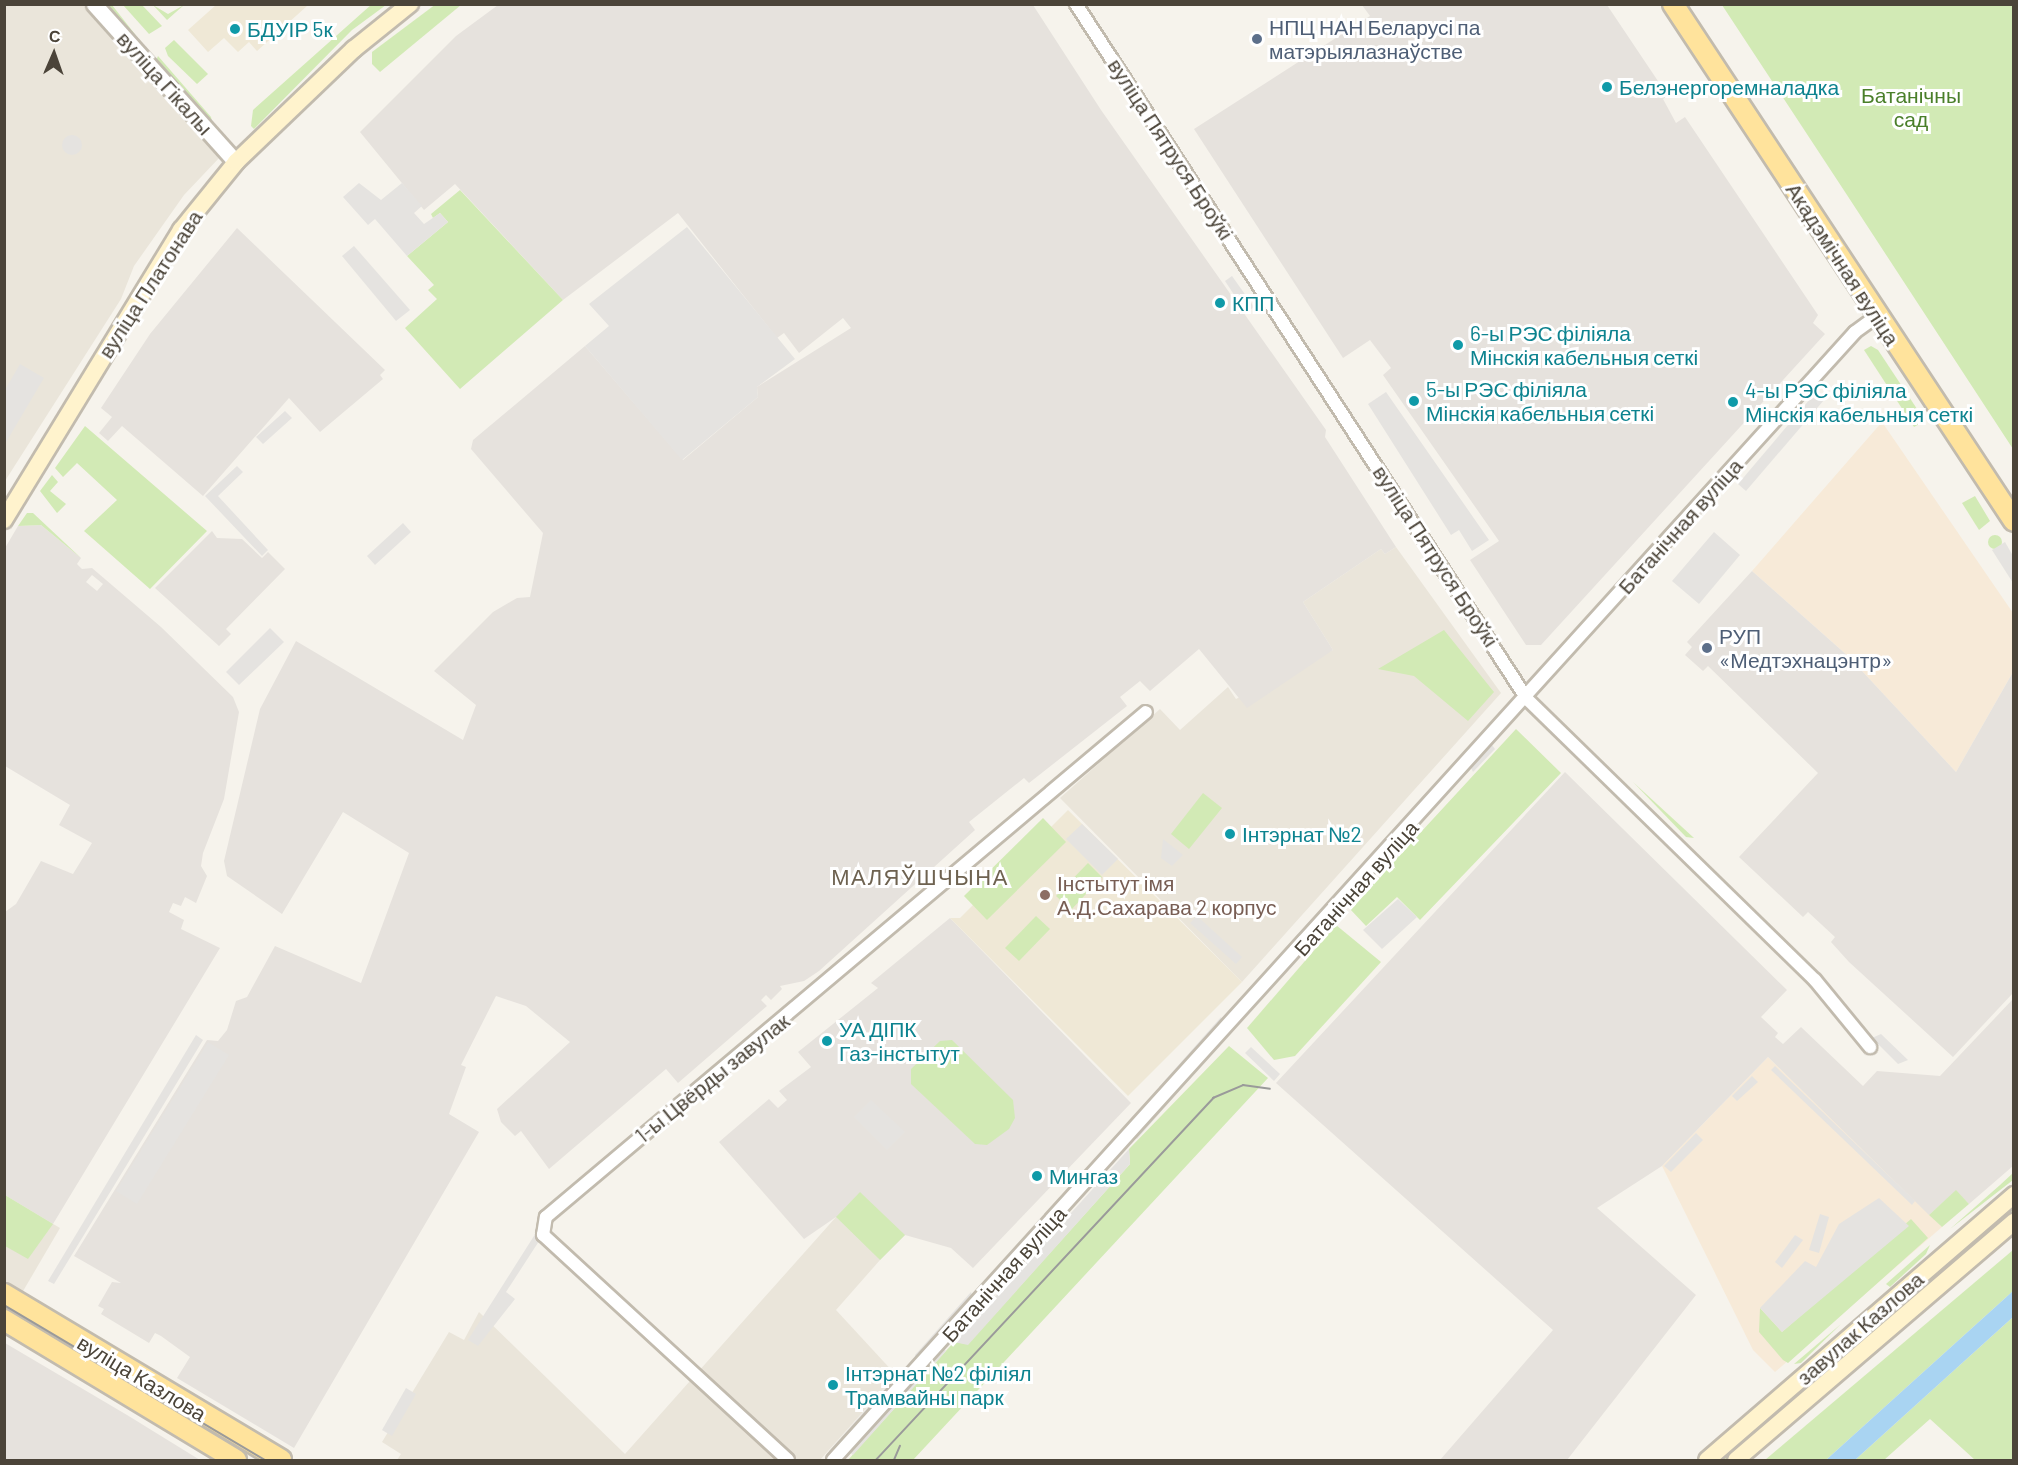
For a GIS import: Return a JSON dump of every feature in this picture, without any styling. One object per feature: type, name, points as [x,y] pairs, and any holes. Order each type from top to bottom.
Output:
[{"type":"main road","name":"вуліца Платонава","points":[[4,520],[181,230],[236,162],[354,49],[410,4]]},
{"type":"main road","name":"Акадэмічная вуліца","points":[[1673,4],[2013,521]]},
{"type":"main road","name":"завулак Казлова","points":[[1707,1461],[2013,1195]]},
{"type":"main road","name":"завулак Казлова","points":[[1736,1461],[2013,1222]]},
{"type":"main road","name":"вуліца Казлова","points":[[4,1294],[281,1461]]},
{"type":"main road","name":"вуліца Казлова","points":[[4,1320],[236,1461]]},
{"type":"street","name":"вуліца Гікалы","points":[[94,4],[236,162]]},
{"type":"street","name":"вуліца Пятруся Броўкі","points":[[1076,4],[1527,699],[1694,867],[1815,980],[1870,1047]]},
{"type":"street","name":"Батанічная вуліца","points":[[833,1461],[1527,699],[1855,332],[1877,316]]},
{"type":"street","name":"1-ы Цвёрды завулак","points":[[788,1461],[543,1235],[546,1217],[1146,712]]},
{"type":"shaded area","name":"БДУІР 5к","points":[[306,4],[307,6],[257,51],[249,42],[238,52],[224,38],[208,52],[188,30],[216,5]]},
{"type":"shaded area","points":[[5,5],[87,5],[220,157],[184,195],[134,266],[121,299],[5,481]]},
{"type":"shaded area","points":[[498,5],[1033,5],[1101,110],[1326,430],[1325,437],[1396,547],[1385,554],[1381,549],[1303,602],[1333,650],[1247,708],[1199,649],[1150,691],[1140,681],[1120,697],[1127,706],[1029,783],[1024,778],[969,822],[975,830],[819,971],[804,981],[780,986],[782,989],[771,1000],[766,995],[761,1000],[767,1006],[678,1083],[666,1069],[549,1169],[521,1131],[515,1136],[501,1122],[497,1109],[570,1042],[526,1006],[496,996],[461,1065],[466,1067],[449,1114],[479,1132],[294,1448],[177,1378],[190,1357],[161,1336],[155,1333],[149,1343],[101,1314],[104,1309],[98,1306],[112,1282],[121,1283],[74,1256],[207,1040],[218,1041],[227,1030],[236,1001],[247,997],[275,946],[361,983],[409,853],[343,812],[282,914],[227,876],[224,861],[260,709],[296,641],[463,740],[476,705],[434,671],[493,612],[517,598],[530,597],[543,533],[471,449],[473,440],[585,346],[683,460],[758,397],[757,387],[851,328],[843,318],[799,353],[784,333],[777,338],[678,213],[563,300],[455,184],[424,210],[360,132],[456,36]]},
{"type":"shaded area","points":[[1362,5],[1607,5],[1668,96],[1663,99],[1676,123],[1685,117],[1818,315],[1813,323],[1825,334],[1541,645],[1526,645],[1470,560],[1499,541],[1383,375],[1391,368],[1370,340],[1343,358],[1194,129],[1370,16]]},
{"type":"shaded area","points":[[72,135],[79,138],[82,145],[79,152],[72,155],[65,152],[62,145],[65,138]]},
{"type":"shaded area","points":[[359,183],[381,200],[402,183],[422,206],[414,213],[424,224],[440,213],[448,222],[407,256],[375,219],[368,225],[343,197]]},
{"type":"shaded area","points":[[687,227],[795,359],[757,387],[758,397],[682,460],[585,346],[609,326],[589,304]]},
{"type":"shaded area","points":[[237,228],[385,370],[380,375],[383,379],[320,432],[289,398],[203,496],[122,426],[108,441],[99,433],[112,417],[101,408],[150,334]]},
{"type":"shaded area","points":[[354,246],[410,310],[396,321],[342,256]]},
{"type":"shaded area","points":[[1232,276],[1254,307],[1246,313],[1225,281]]},
{"type":"shaded area","points":[[20,364],[44,378],[5,444],[5,390]]},
{"type":"shaded area","points":[[1386,392],[1489,540],[1472,551],[1459,530],[1451,535],[1368,404]]},
{"type":"shaded area","points":[[1816,392],[1824,400],[1746,491],[1738,484]]},
{"type":"shaded area","points":[[285,411],[292,418],[263,444],[256,437]]},
{"type":"shaded area","points":[[1882,422],[2013,613],[2013,672],[1956,772],[1849,657],[1752,571]]},
{"type":"shaded area","points":[[237,466],[243,472],[218,496],[268,550],[262,556],[205,496]]},
{"type":"shaded area","points":[[403,523],[411,532],[375,565],[367,556]]},
{"type":"shaded area","points":[[41,525],[81,558],[77,564],[82,569],[92,568],[161,627],[233,697],[239,712],[224,799],[203,853],[201,866],[207,876],[196,903],[185,897],[181,906],[173,903],[169,912],[184,920],[181,929],[220,948],[53,1224],[5,1195],[5,912],[16,904],[41,861],[73,874],[92,843],[59,825],[70,805],[5,766],[5,548],[18,526]],"holes":[[[92,575],[103,584],[97,591],[86,582]]]},
{"type":"shaded area","points":[[212,531],[217,538],[242,539],[262,558],[268,552],[285,569],[226,629],[231,634],[219,646],[155,588]]},
{"type":"shaded area","points":[[1714,532],[1740,555],[1699,604],[1672,581]]},
{"type":"shaded area","points":[[2005,542],[2013,556],[2013,583],[1992,550]]},
{"type":"shaded area","points":[[1396,547],[1501,693],[1242,982],[1060,798],[1160,709],[1180,730],[1228,687],[1236,699],[1333,650],[1303,602],[1381,549],[1385,554]]},
{"type":"shaded area","points":[[1752,571],[1849,657],[1956,772],[2013,672],[2013,993],[1953,1057],[1849,962],[1831,942],[1835,937],[1808,912],[1803,917],[1739,857],[1818,773],[1708,666],[1703,671],[1685,655],[1692,647],[1687,642]]},
{"type":"shaded area","points":[[270,628],[284,642],[239,685],[226,672]]},
{"type":"shaded area","points":[[1485,728],[1488,738],[1282,964],[1279,955]]},
{"type":"shaded area","points":[[1492,745],[1495,749],[1473,772],[1471,768]]},
{"type":"shaded area","points":[[1565,772],[1787,990],[1761,1017],[1778,1033],[1775,1037],[1783,1044],[1801,1027],[1863,1086],[1877,1071],[1940,1076],[2013,999],[2013,1166],[1969,1204],[1956,1191],[1929,1215],[1768,1057],[1662,1166],[1597,1208],[1696,1295],[1567,1460],[1440,1460],[1553,1330],[1276,1083]]},
{"type":"shaded area","points":[[1068,810],[1242,982],[1128,1096],[950,918],[960,918]]},
{"type":"shaded area","points":[[1082,824],[1118,859],[1102,875],[1066,839]]},
{"type":"shaded area","points":[[1163,839],[1183,855],[1172,866],[1161,858]]},
{"type":"shaded area","points":[[1398,899],[1417,917],[1382,949],[1363,930]]},
{"type":"shaded area","points":[[1197,916],[1242,957],[1236,964],[1190,923]]},
{"type":"shaded area","points":[[950,918],[1131,1103],[973,1268],[951,1248],[905,1235],[880,1260],[836,1217],[804,1239],[719,1142],[769,1099],[778,1108],[787,1100],[779,1091],[811,1067],[798,1052],[878,988],[871,983]]},
{"type":"shaded area","points":[[1221,1017],[1226,1027],[1162,1096],[1159,1087]]},
{"type":"shaded area","points":[[1881,1034],[1908,1060],[1898,1064],[1872,1038]]},
{"type":"shaded area","points":[[196,1035],[203,1040],[54,1284],[48,1281]]},
{"type":"shaded area","points":[[208,1042],[229,1055],[137,1204],[116,1191]]},
{"type":"shaded area","points":[[1251,1047],[1280,1074],[1274,1081],[1245,1053]]},
{"type":"shaded area","points":[[1209,1057],[1137,1139],[1134,1137]]},
{"type":"shaded area","points":[[1768,1057],[1942,1227],[1775,1372],[1753,1350],[1662,1166]]},
{"type":"shaded area","points":[[1775,1066],[1915,1201],[1912,1205],[1771,1070]]},
{"type":"shaded area","points":[[1752,1076],[1758,1082],[1737,1101],[1732,1096]]},
{"type":"shaded area","points":[[871,1100],[905,1132],[887,1150],[854,1117]]},
{"type":"shaded area","points":[[1131,1119],[1134,1127],[1066,1202],[1063,1194]]},
{"type":"shaded area","points":[[1696,1133],[1703,1140],[1671,1172],[1664,1166]]},
{"type":"shaded area","points":[[1129,1149],[1130,1164],[968,1345],[954,1342]]},
{"type":"shaded area","points":[[4,1195],[60,1228],[19,1298],[5,1289]]},
{"type":"shaded area","points":[[1879,1198],[1909,1226],[1782,1332],[1760,1308],[1805,1261],[1816,1267],[1839,1224]]},
{"type":"shaded area","points":[[1820,1214],[1829,1217],[1819,1253],[1809,1250]]},
{"type":"shaded area","points":[[546,1217],[543,1235],[506,1292],[515,1299],[478,1346],[468,1340]]},
{"type":"shaded area","points":[[836,1217],[880,1260],[836,1310],[896,1375],[820,1460],[397,1460],[401,1454],[382,1442],[449,1332],[464,1340],[479,1312],[625,1454]]},
{"type":"shaded area","points":[[1795,1235],[1803,1240],[1782,1268],[1775,1262]]},
{"type":"shaded area","points":[[971,1292],[974,1302],[917,1364],[915,1355]]},
{"type":"shaded area","points":[[5,1343],[127,1415],[200,1460],[5,1460]]},
{"type":"shaded area","points":[[943,1347],[946,1351],[853,1455],[848,1451]]},
{"type":"shaded area","points":[[891,1381],[894,1390],[830,1459],[829,1451]]},
{"type":"shaded area","points":[[406,1388],[416,1394],[392,1436],[382,1430]]},
{"type":"green space","points":[[372,4],[386,5],[352,30],[254,129],[251,126],[253,110]]},
{"type":"green space","points":[[436,4],[461,5],[380,72],[372,64],[372,52]]},
{"type":"green space","points":[[104,5],[112,5],[145,47],[141,47]]},
{"type":"green space","points":[[123,5],[142,5],[162,26],[149,34]]},
{"type":"green space","points":[[153,5],[168,14],[184,5],[167,20]]},
{"type":"green space","name":"Батанічны сад","points":[[1722,5],[2013,5],[2013,449],[1847,195]]},
{"type":"green space","points":[[174,40],[208,74],[197,84],[168,56],[165,48]]},
{"type":"green space","points":[[158,56],[211,117],[214,130],[155,63]]},
{"type":"green space","points":[[460,190],[563,300],[460,389],[405,328],[437,299],[428,290],[434,285],[407,256],[448,222],[440,213],[433,218],[431,214]]},
{"type":"green space","points":[[1871,346],[1878,350],[1925,421],[1914,427],[1864,350]]},
{"type":"green space","points":[[85,426],[207,531],[150,589],[84,531],[117,500],[77,463],[63,477],[55,468]]},
{"type":"green space","points":[[52,475],[58,482],[50,491],[66,504],[57,513],[40,491]]},
{"type":"green space","points":[[1975,496],[1990,521],[1979,530],[1962,503]]},
{"type":"green space","points":[[27,513],[33,513],[81,558],[41,525],[18,526]]},
{"type":"green space","points":[[1995,535],[2000,537],[2002,542],[2000,547],[1995,549],[1990,547],[1988,542],[1990,537]]},
{"type":"green space","points":[[1444,630],[1494,692],[1468,721],[1414,676],[1378,669]]},
{"type":"green space","points":[[1516,729],[1561,773],[1420,920],[1397,897],[1366,926],[1350,909]]},
{"type":"green space","points":[[1633,782],[1694,838],[1686,837]]},
{"type":"green space","points":[[1203,793],[1222,808],[1189,849],[1171,834]]},
{"type":"green space","points":[[1043,818],[1066,842],[987,920],[964,896]]},
{"type":"green space","points":[[1088,863],[1102,877],[1071,910],[1056,896]]},
{"type":"green space","points":[[1036,916],[1050,929],[1019,961],[1005,948]]},
{"type":"green space","points":[[1336,925],[1381,962],[1295,1056],[1274,1060],[1247,1028]]},
{"type":"green space","points":[[952,1040],[1013,1100],[1015,1118],[1009,1129],[987,1145],[975,1144],[911,1084],[911,1069],[940,1041]]},
{"type":"green space","points":[[1229,1046],[1268,1078],[913,1460],[848,1460],[954,1342],[968,1344],[1130,1164],[1129,1149]]},
{"type":"green space","points":[[2013,1173],[2013,1180],[1950,1229],[2000,1185]]},
{"type":"green space","points":[[1956,1190],[1969,1204],[1942,1227],[1929,1215]]},
{"type":"green space","points":[[860,1192],[905,1235],[880,1260],[836,1217]]},
{"type":"green space","points":[[5,1195],[53,1224],[28,1259],[5,1246]]},
{"type":"green space","points":[[2013,1207],[2013,1212],[1906,1306],[1904,1303]]},
{"type":"green space","points":[[1911,1219],[1928,1238],[1788,1363],[1783,1360],[1759,1332],[1760,1308],[1782,1332]]},
{"type":"green space","points":[[1930,1245],[1926,1254],[1890,1287],[1886,1284]]},
{"type":"green space","points":[[2013,1250],[2013,1291],[1826,1460],[1765,1460]]},
{"type":"green space","points":[[1896,1309],[1728,1460],[1721,1460],[1777,1413]]},
{"type":"green space","points":[[2013,1317],[2013,1460],[1975,1460],[1930,1419],[1884,1460],[1855,1460]]},
{"type":"green space","points":[[1841,1324],[1801,1363],[1794,1364]]},
{"type":"water","points":[[2013,1291],[2013,1317],[1855,1460],[1826,1460]]},
{"type":"tram line","points":[[876,1460],[1213,1098],[1243,1085],[1270,1089]]},
{"type":"tram line","points":[[4,1305],[265,1460]]},
{"type":"tram line","points":[[894,1460],[900,1446]]},
{"type":"place","name":"БДУІР 5к","points":[[235,29]]},
{"type":"place","name":"НПЦ НАН Беларусі па матэрыялазнаўстве","points":[[1257,39]]},
{"type":"place","name":"Белэнергоремналадка","points":[[1607,87]]},
{"type":"place","name":"КПП","points":[[1220,303]]},
{"type":"place","name":"6-ы РЭС філіяла Мінскія кабельныя сеткі","points":[[1458,345]]},
{"type":"place","name":"5-ы РЭС філіяла Мінскія кабельныя сеткі","points":[[1414,401]]},
{"type":"place","name":"4-ы РЭС філіяла Мінскія кабельныя сеткі","points":[[1733,402]]},
{"type":"place","name":"РУП «Медтэхнацэнтр»","points":[[1707,648]]},
{"type":"place","name":"Інтэрнат №2","points":[[1230,834]]},
{"type":"place","name":"Інстытут імя А.Д.Сахарава 2 корпус","points":[[1045,895]]},
{"type":"place","name":"УА ДІПК Газ-інстытут","points":[[827,1041]]},
{"type":"place","name":"Мингаз","points":[[1037,1176]]},
{"type":"place","name":"Інтэрнат №2 філіял Трамвайны парк","points":[[833,1385]]},
{"type":"district","name":"МАЛЯЎШЧЫНА","points":[[920,877]]}]
